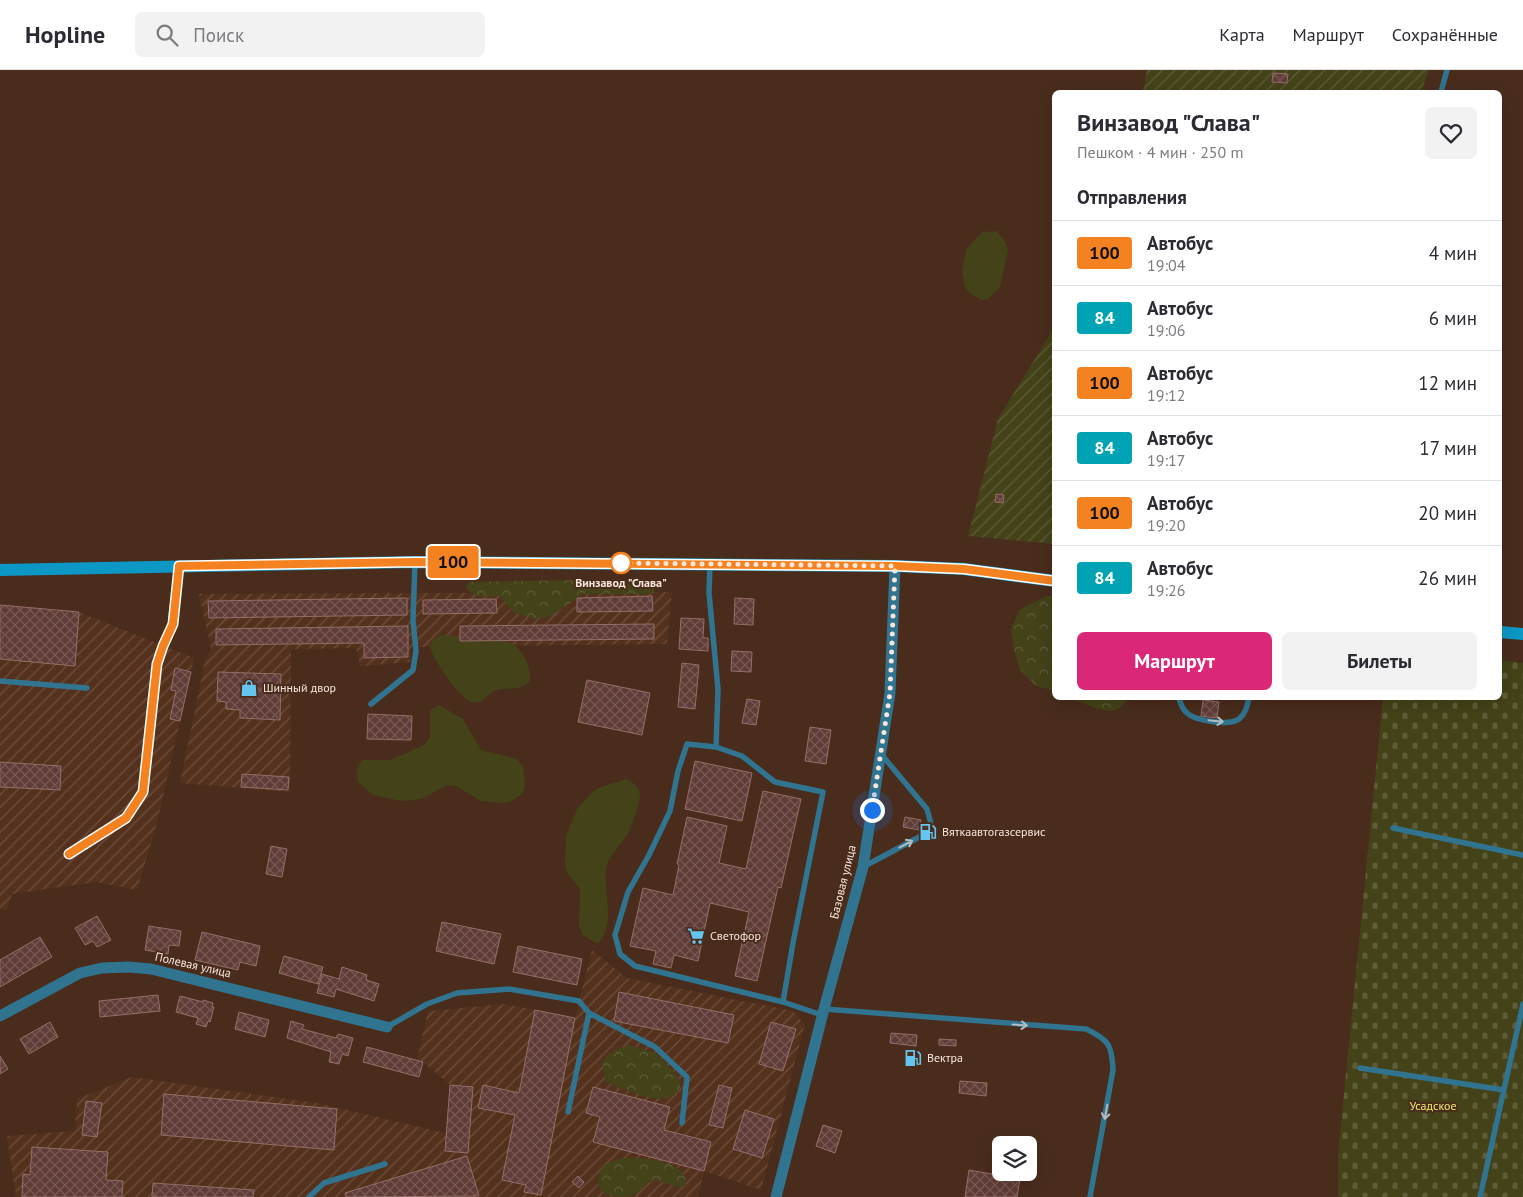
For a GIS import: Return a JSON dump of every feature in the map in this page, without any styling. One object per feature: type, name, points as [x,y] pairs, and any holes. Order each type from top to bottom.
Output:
[{"type":"main road","points":[[0,570],[415,562],[710,564],[895,566],[964,569],[1052,581]]},
{"type":"main road","points":[[1502,632],[1523,634]]},
{"type":"street","name":"Базовая улица","points":[[776,1197],[823,1012],[863,867],[890,693],[895,566]]},
{"type":"street","name":"Полевая улица","points":[[0,1016],[80,973],[102,968],[129,967],[151,969],[387,1027]]},
{"type":"lane","points":[[1442,90],[1447,70]]},
{"type":"lane","points":[[371,704],[412,670],[416,651],[413,620],[415,562]]},
{"type":"lane","points":[[710,564],[709,593],[718,689],[716,747]]},
{"type":"lane","points":[[69,854],[126,818],[143,792],[157,664],[173,624],[179,566]]},
{"type":"lane","points":[[0,681],[87,688]]},
{"type":"lane","points":[[1180,700],[1186,712],[1199,719],[1227,722],[1238,720],[1246,712],[1249,700]]},
{"type":"lane","points":[[783,1002],[792,943],[824,792],[775,782],[742,756],[716,747],[686,744],[678,771],[670,811],[649,855],[628,892],[615,935],[620,954],[635,966],[823,1012],[1086,1029],[1100,1036],[1112,1050],[1113,1070],[1090,1197]]},
{"type":"lane","points":[[863,867],[923,836],[931,824],[927,809],[881,754]]},
{"type":"lane","points":[[1393,828],[1523,855]]},
{"type":"lane","points":[[387,1027],[427,1004],[457,993],[509,989],[579,1001],[589,1013],[655,1047],[687,1077],[682,1123]]},
{"type":"lane","points":[[1480,1197],[1523,1004]]},
{"type":"lane","points":[[568,1112],[589,1013]]},
{"type":"lane","points":[[1360,1068],[1504,1090]]},
{"type":"lane","points":[[309,1197],[324,1183],[385,1164]]},
{"type":"shaded area","points":[[672,592],[667,644],[411,647],[410,662],[360,666],[356,648],[291,649],[290,792],[180,783],[205,661],[211,648],[199,594]]},
{"type":"shaded area","points":[[0,605],[79,612],[194,658],[157,823],[137,890],[96,882],[12,894],[7,910],[0,909]]},
{"type":"shaded area","points":[[592,950],[627,978],[793,1011],[805,1024],[761,1190],[704,1171],[698,1197],[16,1197],[7,1136],[75,1131],[77,1099],[132,1077],[317,1103],[446,1133],[450,1085],[423,1062],[417,1060],[428,1011],[505,1004],[575,1018]]},
{"type":"green space","points":[[1147,70],[1429,70],[1422,90],[1143,90]]},
{"type":"green space","points":[[997,231],[1006,243],[1008,250],[1000,287],[988,299],[981,300],[969,293],[965,287],[962,270],[967,248],[982,232]]},
{"type":"green space","points":[[1052,331],[1052,544],[968,536],[998,419]]},
{"type":"green space","points":[[648,579],[657,586],[652,594],[583,594],[552,616],[535,619],[513,612],[500,596],[485,597],[476,595],[465,586],[470,582]]},
{"type":"green space","points":[[1046,596],[1052,596],[1052,690],[1036,686],[1020,670],[1014,650],[1011,629],[1019,610]]},
{"type":"green space","points":[[442,635],[510,642],[526,659],[530,681],[522,687],[494,691],[478,703],[469,701],[449,680],[430,647],[434,639]]},
{"type":"green space","name":"Усадское","points":[[1502,660],[1523,663],[1523,1197],[1338,1197],[1338,1155],[1383,700],[1502,700]]},
{"type":"green space","points":[[1076,700],[1126,700],[1115,710],[1108,711]]},
{"type":"green space","points":[[439,705],[463,719],[481,750],[517,759],[523,766],[525,784],[523,793],[510,802],[481,801],[456,786],[447,785],[422,799],[401,801],[373,795],[358,782],[357,768],[362,760],[390,760],[424,745],[430,738],[430,710]]},
{"type":"green space","points":[[626,779],[633,783],[640,791],[640,798],[630,829],[607,865],[607,927],[604,936],[598,944],[583,935],[579,926],[580,889],[568,874],[565,865],[566,836],[577,809],[591,793],[598,788]]},
{"type":"green space","points":[[628,1045],[656,1053],[675,1073],[680,1081],[680,1090],[672,1096],[654,1098],[634,1093],[606,1082],[603,1067],[606,1058],[614,1051]]},
{"type":"green space","points":[[625,1158],[652,1160],[672,1165],[685,1176],[686,1185],[678,1187],[661,1181],[653,1181],[626,1197],[611,1196],[603,1192],[598,1185],[600,1170],[609,1163]]},
{"type":"building","points":[[1273,73],[1288,74],[1287,83],[1272,82]]},
{"type":"building","points":[[996,494],[1004,495],[1003,503],[995,502]]},
{"type":"building","points":[[652,596],[653,611],[577,612],[577,598]]},
{"type":"building","points":[[407,598],[407,615],[209,618],[208,601]]},
{"type":"building","points":[[735,598],[754,599],[753,625],[734,624]]},
{"type":"building","points":[[496,599],[497,613],[423,614],[423,600]]},
{"type":"building","points":[[0,605],[79,612],[75,666],[0,659]]},
{"type":"building","points":[[681,618],[704,619],[703,638],[708,638],[708,651],[679,649]]},
{"type":"building","points":[[654,624],[654,639],[460,641],[460,626]]},
{"type":"building","points":[[408,626],[408,657],[364,658],[364,643],[216,645],[216,629]]},
{"type":"building","points":[[732,651],[752,652],[751,672],[731,671]]},
{"type":"building","points":[[682,663],[699,665],[695,709],[678,707]]},
{"type":"building","points":[[175,668],[191,672],[180,721],[170,719],[176,691],[171,690]]},
{"type":"building","name":"Шинный двор","points":[[218,672],[281,674],[280,720],[240,718],[240,710],[226,709],[226,702],[217,701]]},
{"type":"building","points":[[587,680],[650,693],[642,735],[578,722]]},
{"type":"building","points":[[747,699],[760,701],[756,725],[742,723]]},
{"type":"building","points":[[1203,700],[1219,702],[1217,718],[1201,716]]},
{"type":"building","points":[[368,714],[412,716],[411,740],[367,739]]},
{"type":"building","points":[[810,727],[831,730],[826,764],[805,761]]},
{"type":"building","points":[[695,761],[752,773],[742,821],[685,809]]},
{"type":"building","points":[[0,762],[61,766],[60,790],[0,787]]},
{"type":"building","points":[[242,774],[289,777],[288,790],[241,787]]},
{"type":"building","points":[[763,791],[801,799],[781,888],[778,887],[757,981],[735,976],[749,912],[710,903],[698,961],[674,955],[671,968],[653,964],[656,951],[630,946],[643,888],[673,895],[679,865],[677,864],[687,817],[727,826],[719,863],[746,869]]},
{"type":"building","points":[[905,817],[921,820],[919,830],[903,827]]},
{"type":"building","points":[[271,846],[287,849],[282,877],[266,874]]},
{"type":"building","points":[[97,916],[111,940],[97,947],[93,941],[85,945],[75,928]]},
{"type":"building","points":[[442,922],[501,934],[494,964],[436,951]]},
{"type":"building","points":[[149,926],[181,931],[179,946],[169,945],[168,954],[145,950]]},
{"type":"building","points":[[202,932],[260,946],[256,966],[240,962],[238,970],[195,960]]},
{"type":"building","points":[[40,937],[52,957],[0,987],[0,960]]},
{"type":"building","points":[[518,946],[582,959],[577,985],[513,972]]},
{"type":"building","points":[[284,956],[323,967],[318,984],[279,973]]},
{"type":"building","points":[[342,967],[367,975],[366,980],[379,984],[374,1001],[336,989],[334,997],[317,993],[322,974],[339,979]]},
{"type":"building","points":[[619,992],[734,1015],[728,1043],[614,1021]]},
{"type":"building","points":[[158,995],[160,1011],[100,1017],[99,1001]]},
{"type":"building","points":[[180,996],[213,1003],[212,1007],[214,1007],[210,1022],[208,1021],[206,1027],[196,1024],[198,1018],[176,1012]]},
{"type":"building","points":[[535,1010],[575,1018],[541,1195],[524,1192],[526,1185],[502,1180],[515,1115],[478,1108],[483,1085],[519,1093]]},
{"type":"building","points":[[239,1012],[269,1020],[265,1037],[235,1029]]},
{"type":"building","points":[[291,1021],[304,1025],[302,1029],[336,1038],[338,1034],[353,1038],[348,1056],[342,1054],[339,1064],[329,1062],[331,1052],[287,1038]]},
{"type":"building","points":[[50,1022],[58,1037],[29,1054],[20,1039]]},
{"type":"building","points":[[771,1022],[796,1029],[783,1071],[759,1064]]},
{"type":"building","points":[[891,1033],[917,1035],[916,1046],[890,1043]]},
{"type":"building","points":[[939,1039],[956,1040],[956,1046],[939,1045]]},
{"type":"building","points":[[367,1047],[423,1062],[419,1077],[363,1062]]},
{"type":"building","points":[[0,1056],[8,1069],[0,1074]]},
{"type":"building","points":[[960,1081],[987,1083],[986,1096],[959,1093]]},
{"type":"building","points":[[450,1085],[473,1087],[468,1153],[445,1151]]},
{"type":"building","points":[[719,1085],[732,1088],[723,1128],[709,1125]]},
{"type":"building","points":[[593,1087],[670,1107],[664,1130],[711,1142],[704,1171],[593,1142],[600,1117],[586,1113]]},
{"type":"building","points":[[164,1094],[337,1109],[334,1150],[161,1135]]},
{"type":"building","points":[[86,1101],[102,1103],[97,1137],[82,1135]]},
{"type":"building","points":[[745,1110],[774,1119],[762,1158],[733,1149]]},
{"type":"building","points":[[823,1125],[842,1131],[835,1153],[816,1146]]},
{"type":"building","points":[[32,1147],[108,1152],[106,1180],[123,1181],[122,1197],[22,1197],[23,1174],[30,1175]]},
{"type":"building","points":[[467,1156],[479,1196],[346,1197],[345,1193]]},
{"type":"building","points":[[969,1170],[992,1174],[992,1181],[1020,1181],[1017,1197],[965,1197]]},
{"type":"building","points":[[578,1176],[584,1182],[579,1188],[572,1182]]},
{"type":"building","points":[[153,1183],[254,1190],[253,1197],[152,1197]]},
{"type":"bus line","name":"100","points":[[69,854],[126,818],[143,792],[157,664],[173,624],[179,566],[415,562],[895,566],[964,569],[1052,581]]},
{"type":"place","name":"Винзавод \"Слава\"","points":[[621,563]]},
{"type":"place","name":"Шинный двор","points":[[249,688]]},
{"type":"place","name":"Вяткаавтогазсервис","points":[[928,832]]},
{"type":"place","name":"Светофор","points":[[696,936]]},
{"type":"place","name":"Вектра","points":[[913,1058]]},
{"type":"route","points":[[621,563],[895,566],[890,693],[872,810]]}]
